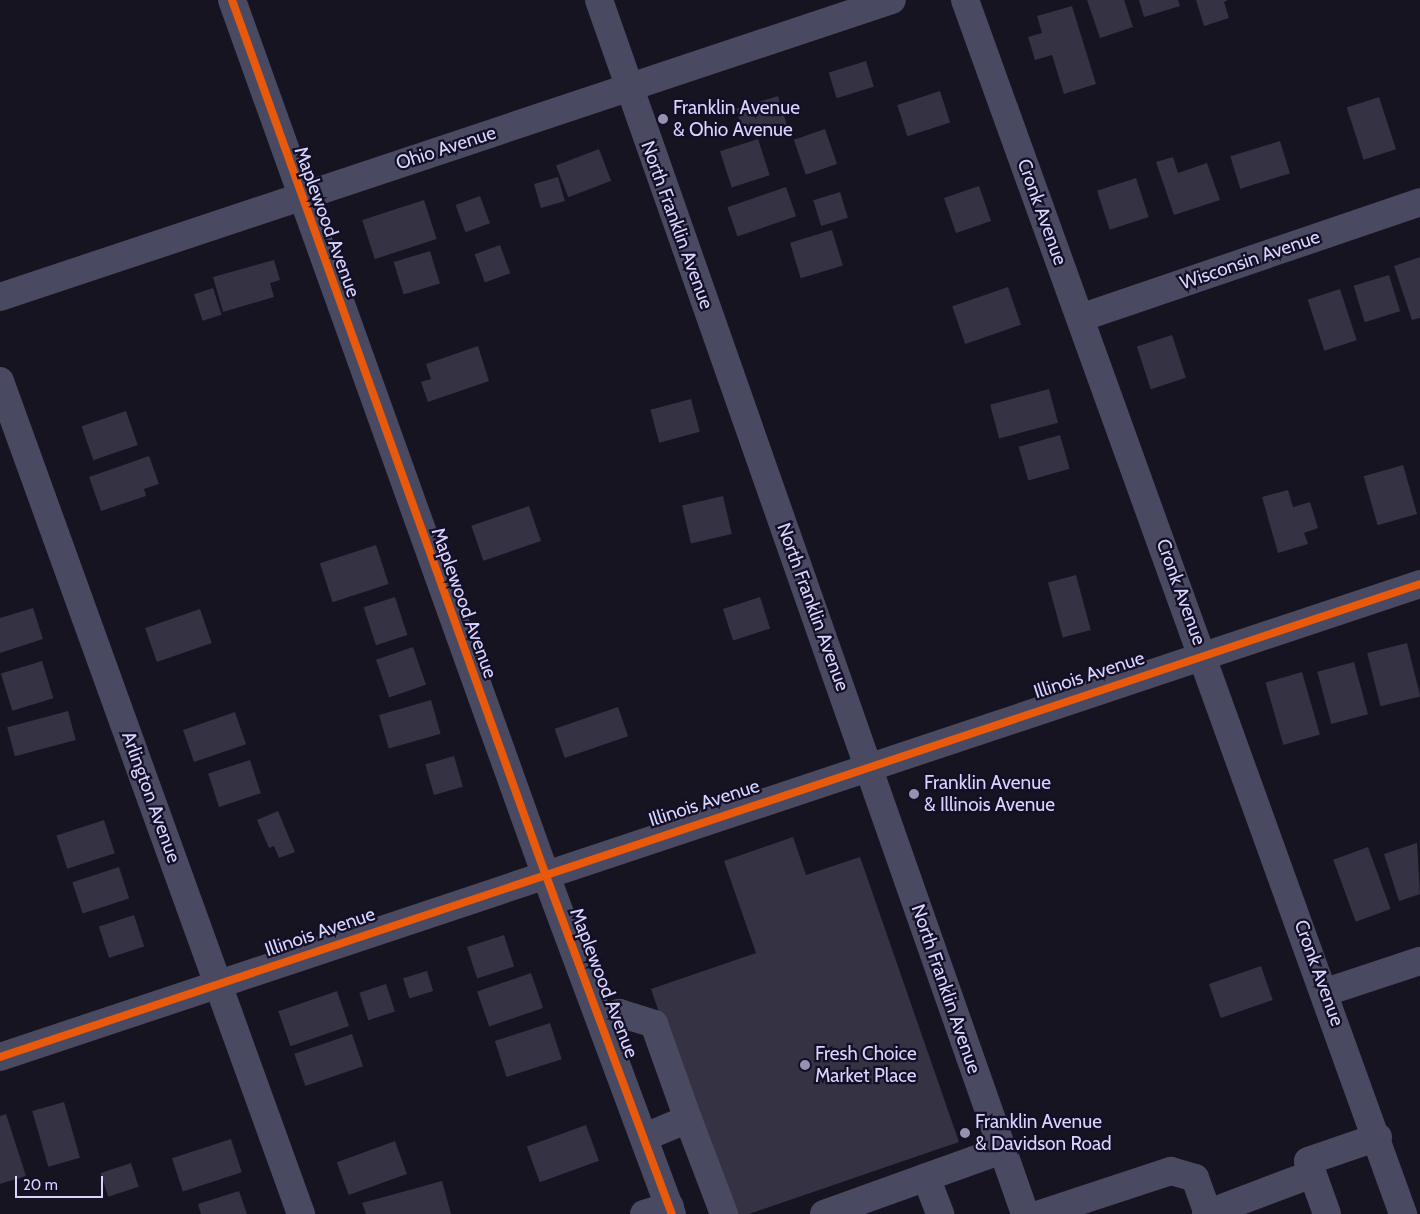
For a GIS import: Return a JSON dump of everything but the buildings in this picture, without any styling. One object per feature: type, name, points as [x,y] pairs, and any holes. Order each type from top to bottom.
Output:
[{"type":"street","name":"Maplewood Avenue","points":[[232,0],[300,196],[545,873],[645,1136],[671,1210]]},
{"type":"street","name":"North Franklin Avenue","points":[[599,0],[870,765],[1025,1214]]},
{"type":"street","name":"Ohio Avenue","points":[[0,297],[892,0]]},
{"type":"street","name":"Cronk Avenue","points":[[965,0],[1326,992],[1378,1137],[1403,1214]]},
{"type":"street","name":"Wisconsin Avenue","points":[[1080,318],[1420,202]]},
{"type":"street","name":"Arlington Avenue","points":[[0,381],[301,1214]]},
{"type":"street","name":"Illinois Avenue","points":[[0,1057],[545,873],[1420,584]]},
{"type":"street","points":[[1326,992],[1420,961]]},
{"type":"street","points":[[600,1019],[619,1013],[654,1024],[724,1214]]},
{"type":"street","points":[[645,1136],[688,1119]]},
{"type":"street","points":[[1327,1214],[1308,1161],[1378,1137]]},
{"type":"street","points":[[837,1212],[1002,1150]]},
{"type":"street","points":[[1040,1214],[1171,1171],[1195,1178],[1207,1214],[1242,1208],[1312,1174]]},
{"type":"street","points":[[926,1177],[940,1214]]},
{"type":"street","points":[[644,1214],[671,1210]]},
{"type":"cycle path","points":[[232,0],[545,873],[672,1214]]},
{"type":"cycle path","points":[[0,1057],[1420,584]]},
{"type":"place","name":"Franklin Avenue & Ohio Avenue","points":[[663,119]]},
{"type":"place","name":"Franklin Avenue & Illinois Avenue","points":[[914,794]]},
{"type":"place","name":"Fresh Choice Market Place","points":[[805,1065]]},
{"type":"place","name":"Franklin Avenue & Davidson Road","points":[[965,1133]]}]
